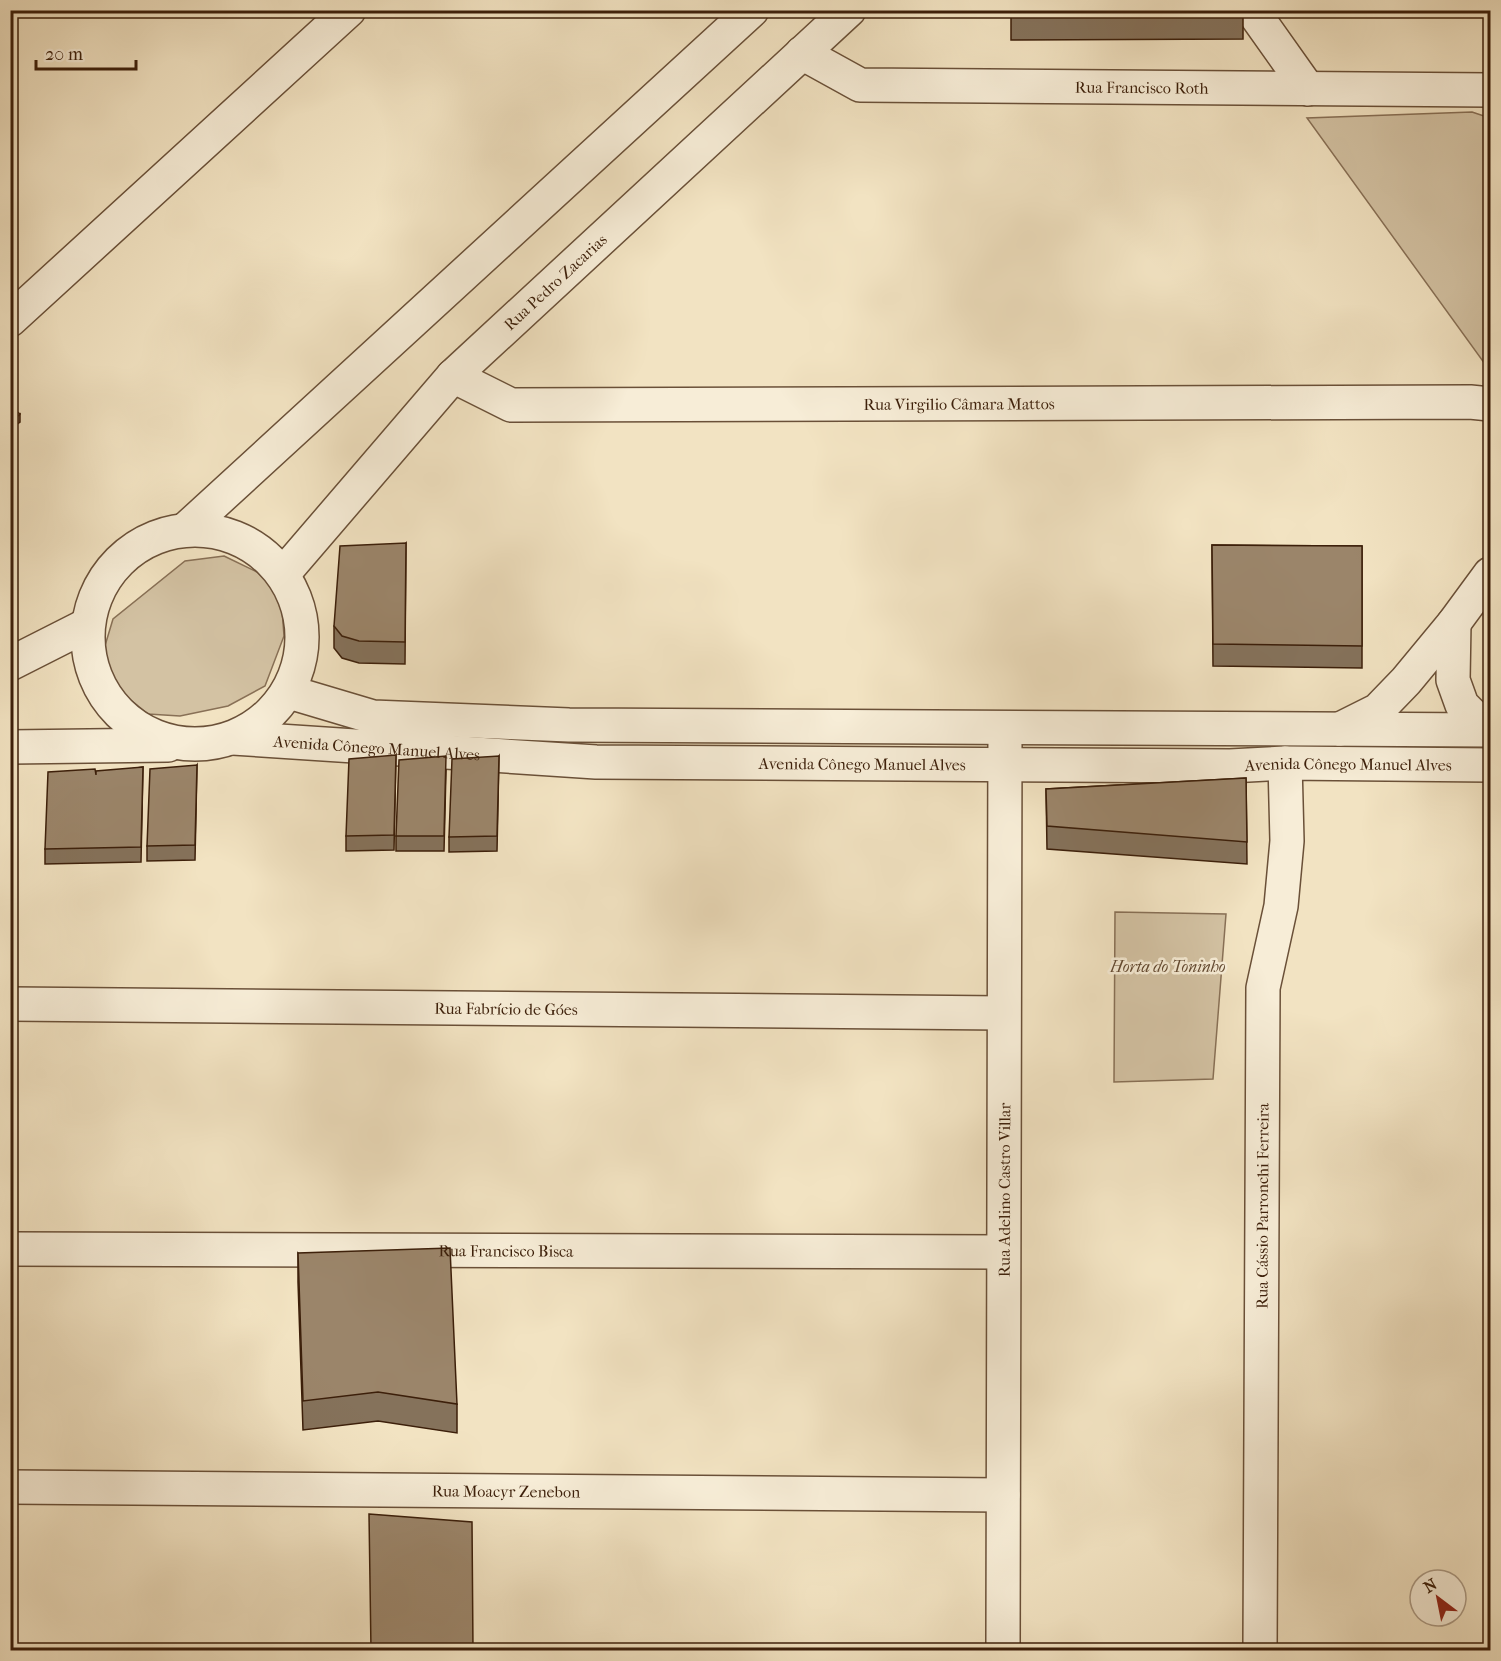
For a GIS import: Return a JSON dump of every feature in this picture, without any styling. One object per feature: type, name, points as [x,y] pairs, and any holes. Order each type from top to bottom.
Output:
[{"type":"street","points":[[10,320],[350,10]]},
{"type":"street","points":[[186,529],[752,10]]},
{"type":"street","name":"Rua Pedro Zacarias","points":[[283,574],[453,376],[849,10]]},
{"type":"street","points":[[1252,10],[1308,89]]},
{"type":"street","name":"Rua Francisco Roth","points":[[802,53],[860,86],[1491,90]]},
{"type":"street","name":"Rua Virgilio Câmara Mattos","points":[[453,376],[511,405],[1484,407]]},
{"type":"street","points":[[10,747],[197,745],[233,738],[265,720],[289,692],[300,663],[303,631],[297,601],[283,574],[257,548],[223,532],[186,529],[150,539],[120,560],[98,590],[87,625],[89,662],[103,696],[128,723],[160,740],[197,745]]},
{"type":"street","points":[[1340,729],[1378,710],[1406,681],[1491,574]]},
{"type":"street","points":[[1454,623],[1453,680],[1462,705],[1489,730]]},
{"type":"street","points":[[10,664],[87,625]]},
{"type":"street","name":"Avenida Cônego Manuel Alves","points":[[289,692],[373,717],[569,725],[1489,730]]},
{"type":"street","name":"Rua Adelino Castro Villar","points":[[1003,1650],[1005,728]]},
{"type":"street","name":"Avenida Cônego Manuel Alves","points":[[233,738],[596,762],[1230,766],[1285,763],[1491,765]]},
{"type":"street","name":"Rua Cássio Parronchi Ferreira","points":[[1260,1650],[1263,988],[1281,906],[1287,841],[1285,763]]},
{"type":"street","name":"Rua Fabrício de Góes","points":[[10,1004],[1004,1013]]},
{"type":"street","name":"Rua Francisco Bisca","points":[[10,1249],[1004,1252]]},
{"type":"street","name":"Rua Moacyr Zenebon","points":[[10,1487],[1003,1495]]},
{"type":"green space","points":[[1472,112],[1490,118],[1490,371],[1307,118]]},
{"type":"green space","points":[[224,556],[257,572],[281,595],[284,636],[265,686],[228,706],[180,716],[148,714],[116,688],[101,659],[113,619],[185,561]]},
{"type":"green space","name":"Horta do Toninho","points":[[1115,912],[1226,914],[1213,1079],[1114,1082]]},
{"type":"building","points":[[1011,10],[1116,10],[1011,11]]},
{"type":"building","points":[[10,406],[20,414],[10,422]]},
{"type":"building","points":[[406,543],[405,642],[359,641],[342,636],[334,626],[340,546]]},
{"type":"building","points":[[1212,545],[1362,546],[1362,646],[1213,644]]},
{"type":"building","points":[[396,755],[394,835],[346,836],[349,759]]},
{"type":"building","points":[[446,756],[444,836],[396,836],[399,760]]},
{"type":"building","points":[[499,756],[497,836],[449,837],[452,759]]},
{"type":"building","points":[[197,765],[195,845],[147,846],[150,769]]},
{"type":"building","points":[[143,767],[141,847],[45,849],[48,772],[95,769],[96,775],[96,771]]},
{"type":"building","points":[[1246,778],[1247,842],[1047,826],[1046,789]]},
{"type":"building","points":[[450,1248],[457,1404],[378,1392],[303,1401],[298,1253]]},
{"type":"building","points":[[369,1514],[472,1522],[473,1650],[371,1650]]}]
